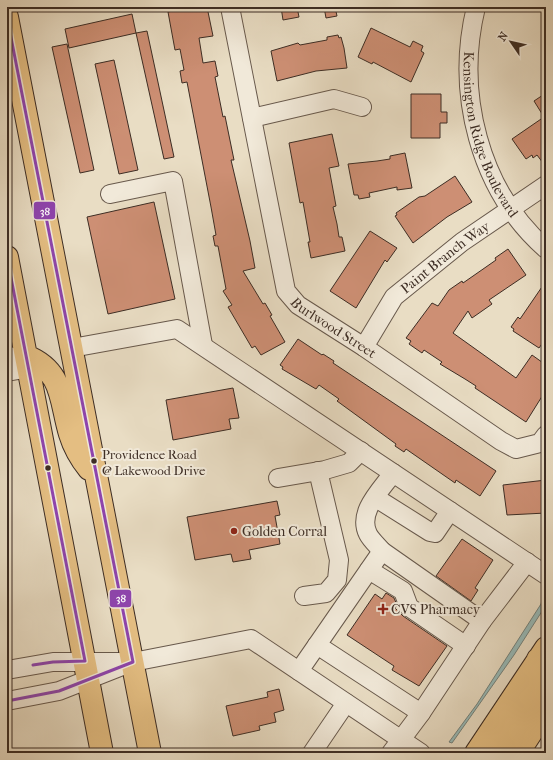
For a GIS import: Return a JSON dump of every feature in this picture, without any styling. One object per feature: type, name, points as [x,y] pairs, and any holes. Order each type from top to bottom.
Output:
[{"type":"main road","points":[[7,17],[150,753]]},
{"type":"main road","points":[[7,257],[20,361],[87,670],[102,753]]},
{"type":"main road","points":[[20,361],[42,364],[56,382],[62,394],[73,441],[97,480]]},
{"type":"main road","points":[[476,753],[542,654]]},
{"type":"main road","points":[[498,753],[542,685],[542,654]]},
{"type":"main road","points":[[518,753],[546,710]]},
{"type":"street","name":"Burlwood Street","points":[[230,7],[286,291],[298,304],[364,347],[495,437],[516,449],[540,443],[546,435]]},
{"type":"street","name":"Kensington Ridge Boulevard","points":[[476,7],[469,58],[471,110],[477,138],[485,160],[512,209],[531,235],[546,249]]},
{"type":"street","points":[[252,118],[334,99],[362,107]]},
{"type":"street","points":[[110,194],[174,181],[203,345]]},
{"type":"street","name":"Paint Branch Way","points":[[364,347],[394,297],[462,242],[546,186]]},
{"type":"street","points":[[72,348],[177,329],[546,575]]},
{"type":"street","points":[[7,372],[20,361]]},
{"type":"street","points":[[278,478],[318,471],[349,463],[361,451]]},
{"type":"street","points":[[304,596],[326,593],[337,580],[339,560],[318,471]]},
{"type":"street","points":[[393,473],[365,515],[364,524],[368,535],[382,551],[482,621]]},
{"type":"street","points":[[376,498],[435,534],[450,511]]},
{"type":"street","points":[[299,671],[382,551]]},
{"type":"street","points":[[396,746],[422,713],[482,621],[527,562]]},
{"type":"street","points":[[369,570],[403,591],[409,607],[466,646]]},
{"type":"street","points":[[7,670],[53,662],[87,670],[251,639],[346,703],[396,746],[421,753]]},
{"type":"street","points":[[316,645],[422,713]]},
{"type":"street","points":[[7,701],[59,691],[87,670]]},
{"type":"street","points":[[312,753],[346,703]]},
{"type":"water","points":[[543,596],[546,598],[546,605],[514,655],[452,743],[449,742],[477,704],[541,604]]},
{"type":"building","points":[[192,7],[207,7],[213,36],[199,38],[203,63],[215,61],[218,76],[215,77],[234,160],[231,160],[250,241],[255,268],[243,271],[263,304],[265,303],[272,315],[270,316],[285,342],[261,355],[255,346],[252,348],[228,307],[232,305],[223,291],[226,289],[218,246],[215,246],[213,236],[216,235],[187,82],[182,83],[180,71],[184,70],[180,49],[175,50],[168,12]]},
{"type":"building","points":[[281,7],[297,7],[299,17],[283,20]]},
{"type":"building","points":[[324,7],[335,7],[337,16],[326,18]]},
{"type":"building","points":[[132,14],[136,33],[69,48],[65,29]]},
{"type":"building","points":[[371,28],[410,47],[413,41],[423,46],[421,51],[424,53],[411,82],[373,62],[372,64],[358,57]]},
{"type":"building","points":[[147,31],[174,157],[164,159],[136,33]]},
{"type":"building","points":[[338,35],[339,38],[341,37],[344,48],[347,68],[316,71],[277,81],[271,51],[298,43],[300,45],[327,40],[327,37]]},
{"type":"building","points":[[67,44],[94,170],[80,173],[52,47]]},
{"type":"building","points":[[114,60],[138,170],[119,174],[95,64]]},
{"type":"building","points":[[546,93],[546,167],[537,155],[533,158],[532,155],[526,159],[512,139],[544,117],[534,101]]},
{"type":"building","points":[[411,94],[441,94],[441,112],[447,112],[447,123],[440,123],[440,138],[411,138]]},
{"type":"building","points":[[332,134],[339,166],[329,168],[336,206],[333,207],[339,237],[342,237],[345,251],[311,258],[308,242],[310,242],[303,202],[300,203],[289,143]]},
{"type":"building","points":[[405,153],[412,188],[397,190],[397,187],[369,193],[370,197],[359,199],[358,195],[354,195],[348,164],[390,159],[390,156]]},
{"type":"building","points":[[455,176],[472,202],[447,217],[413,243],[395,216],[397,215],[396,213],[419,197],[425,196]]},
{"type":"building","points":[[154,202],[175,299],[108,314],[87,217]]},
{"type":"building","points":[[370,231],[397,248],[387,262],[385,260],[356,308],[330,291]]},
{"type":"building","points":[[508,249],[526,275],[489,300],[492,304],[472,318],[468,311],[453,333],[516,378],[532,355],[546,365],[546,390],[526,422],[475,388],[476,386],[440,364],[442,362],[424,350],[422,353],[409,344],[411,341],[406,338],[432,303],[438,306],[449,290],[462,281],[463,283],[496,260],[495,258]]},
{"type":"building","points":[[546,281],[546,338],[539,348],[513,331],[514,329],[511,327],[518,317],[520,319]]},
{"type":"building","points":[[298,339],[334,361],[333,363],[496,471],[480,496],[456,480],[455,483],[406,449],[404,452],[395,446],[396,444],[337,401],[339,399],[319,385],[316,389],[282,369],[283,367],[280,365]]},
{"type":"building","points":[[233,388],[239,418],[229,419],[231,429],[173,440],[166,400]]},
{"type":"building","points":[[546,480],[546,513],[507,515],[503,485]]},
{"type":"building","name":"Golden Corral","points":[[277,501],[280,515],[275,516],[280,544],[249,550],[251,559],[233,562],[231,554],[195,560],[187,517]]},
{"type":"building","points":[[462,539],[493,560],[475,588],[478,590],[471,601],[436,576]]},
{"type":"building","name":"CVS Pharmacy","points":[[386,593],[394,598],[397,605],[395,608],[403,616],[447,646],[419,686],[392,670],[394,666],[347,635],[375,594],[382,599]]},
{"type":"building","points":[[279,689],[284,710],[274,713],[276,722],[259,726],[260,730],[233,736],[226,706],[268,697],[267,692]]},
{"type":"transit line","name":"38","points":[[7,17],[133,662],[59,691],[7,701]]},
{"type":"transit line","name":"38","points":[[7,257],[85,661],[53,662],[33,665]]},
{"type":"place","name":"Providence Road @ Lakewood Drive","points":[[94,461]]},
{"type":"place","name":"Golden Corral","points":[[234,531]]},
{"type":"place","name":"CVS Pharmacy","points":[[383,609]]}]
